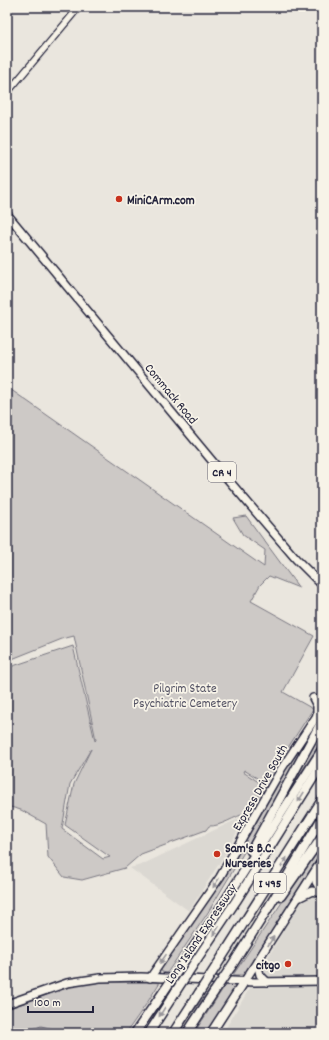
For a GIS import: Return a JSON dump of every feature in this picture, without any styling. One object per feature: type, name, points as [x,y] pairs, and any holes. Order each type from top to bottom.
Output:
[{"type":"highway","points":[[225,901],[320,718]]},
{"type":"highway","points":[[135,1032],[225,901],[322,750]]},
{"type":"highway","name":"Long Island Expressway","points":[[149,1033],[236,901],[322,764]]},
{"type":"highway","name":"I 495","points":[[173,1033],[322,800]]},
{"type":"highway","points":[[187,1033],[231,967],[322,818]]},
{"type":"highway","points":[[254,930],[281,896],[322,837]]},
{"type":"highway","points":[[211,1033],[244,982]]},
{"type":"main road","name":"Commack Road","points":[[7,214],[218,468],[296,559],[322,584]]},
{"type":"main road","points":[[320,718],[313,698],[322,698]]},
{"type":"main road","name":"Express Drive South","points":[[150,978],[220,877],[282,768],[320,718],[322,708]]},
{"type":"main road","points":[[244,982],[322,861]]},
{"type":"main road","points":[[322,861],[316,880],[322,893]]},
{"type":"main road","points":[[297,900],[310,892],[316,891],[322,893]]},
{"type":"main road","points":[[257,962],[260,975],[267,982]]},
{"type":"main road","points":[[7,1004],[56,986],[79,981],[114,977],[244,982],[322,980]]},
{"type":"street","points":[[7,93],[79,7]]},
{"type":"shaded area","points":[[246,815],[227,851],[189,911],[130,868],[141,865]]},
{"type":"shaded area","points":[[322,866],[322,1033],[223,1033]]},
{"type":"shaded area","points":[[41,1026],[71,1033],[21,1033]]},
{"type":"green space","name":"Pilgrim State Psychiatric Cemetery","points":[[7,387],[264,567],[265,550],[243,535],[233,518],[246,516],[299,588],[269,576],[260,585],[251,601],[314,636],[283,692],[313,709],[265,783],[244,770],[243,772],[265,786],[247,813],[218,825],[209,826],[206,830],[141,854],[125,868],[82,880],[64,877],[48,857],[46,824],[21,810],[7,806],[7,668],[73,646],[95,741],[96,740],[74,636],[62,639],[7,661]],"holes":[[[91,749],[74,784],[65,825],[110,857],[103,859],[62,829],[70,784]]]},
{"type":"green space","points":[[322,725],[322,740],[281,803]]},
{"type":"green space","points":[[306,737],[307,738],[267,814],[207,914],[167,973],[162,972],[160,968],[299,745]]},
{"type":"green space","points":[[322,843],[322,851],[246,972],[243,975],[233,975]]},
{"type":"green space","points":[[103,982],[160,982],[126,1033],[7,1033],[7,1009],[78,984]]},
{"type":"green space","points":[[226,984],[237,987],[208,1033],[194,1033]]},
{"type":"green space","points":[[211,987],[182,1033],[178,1033]]},
{"type":"place","name":"MiniCArm.com","points":[[119,199]]},
{"type":"place","name":"Sam's B.C. Nurseries","points":[[217,854]]},
{"type":"place","name":"citgo","points":[[288,964]]}]
